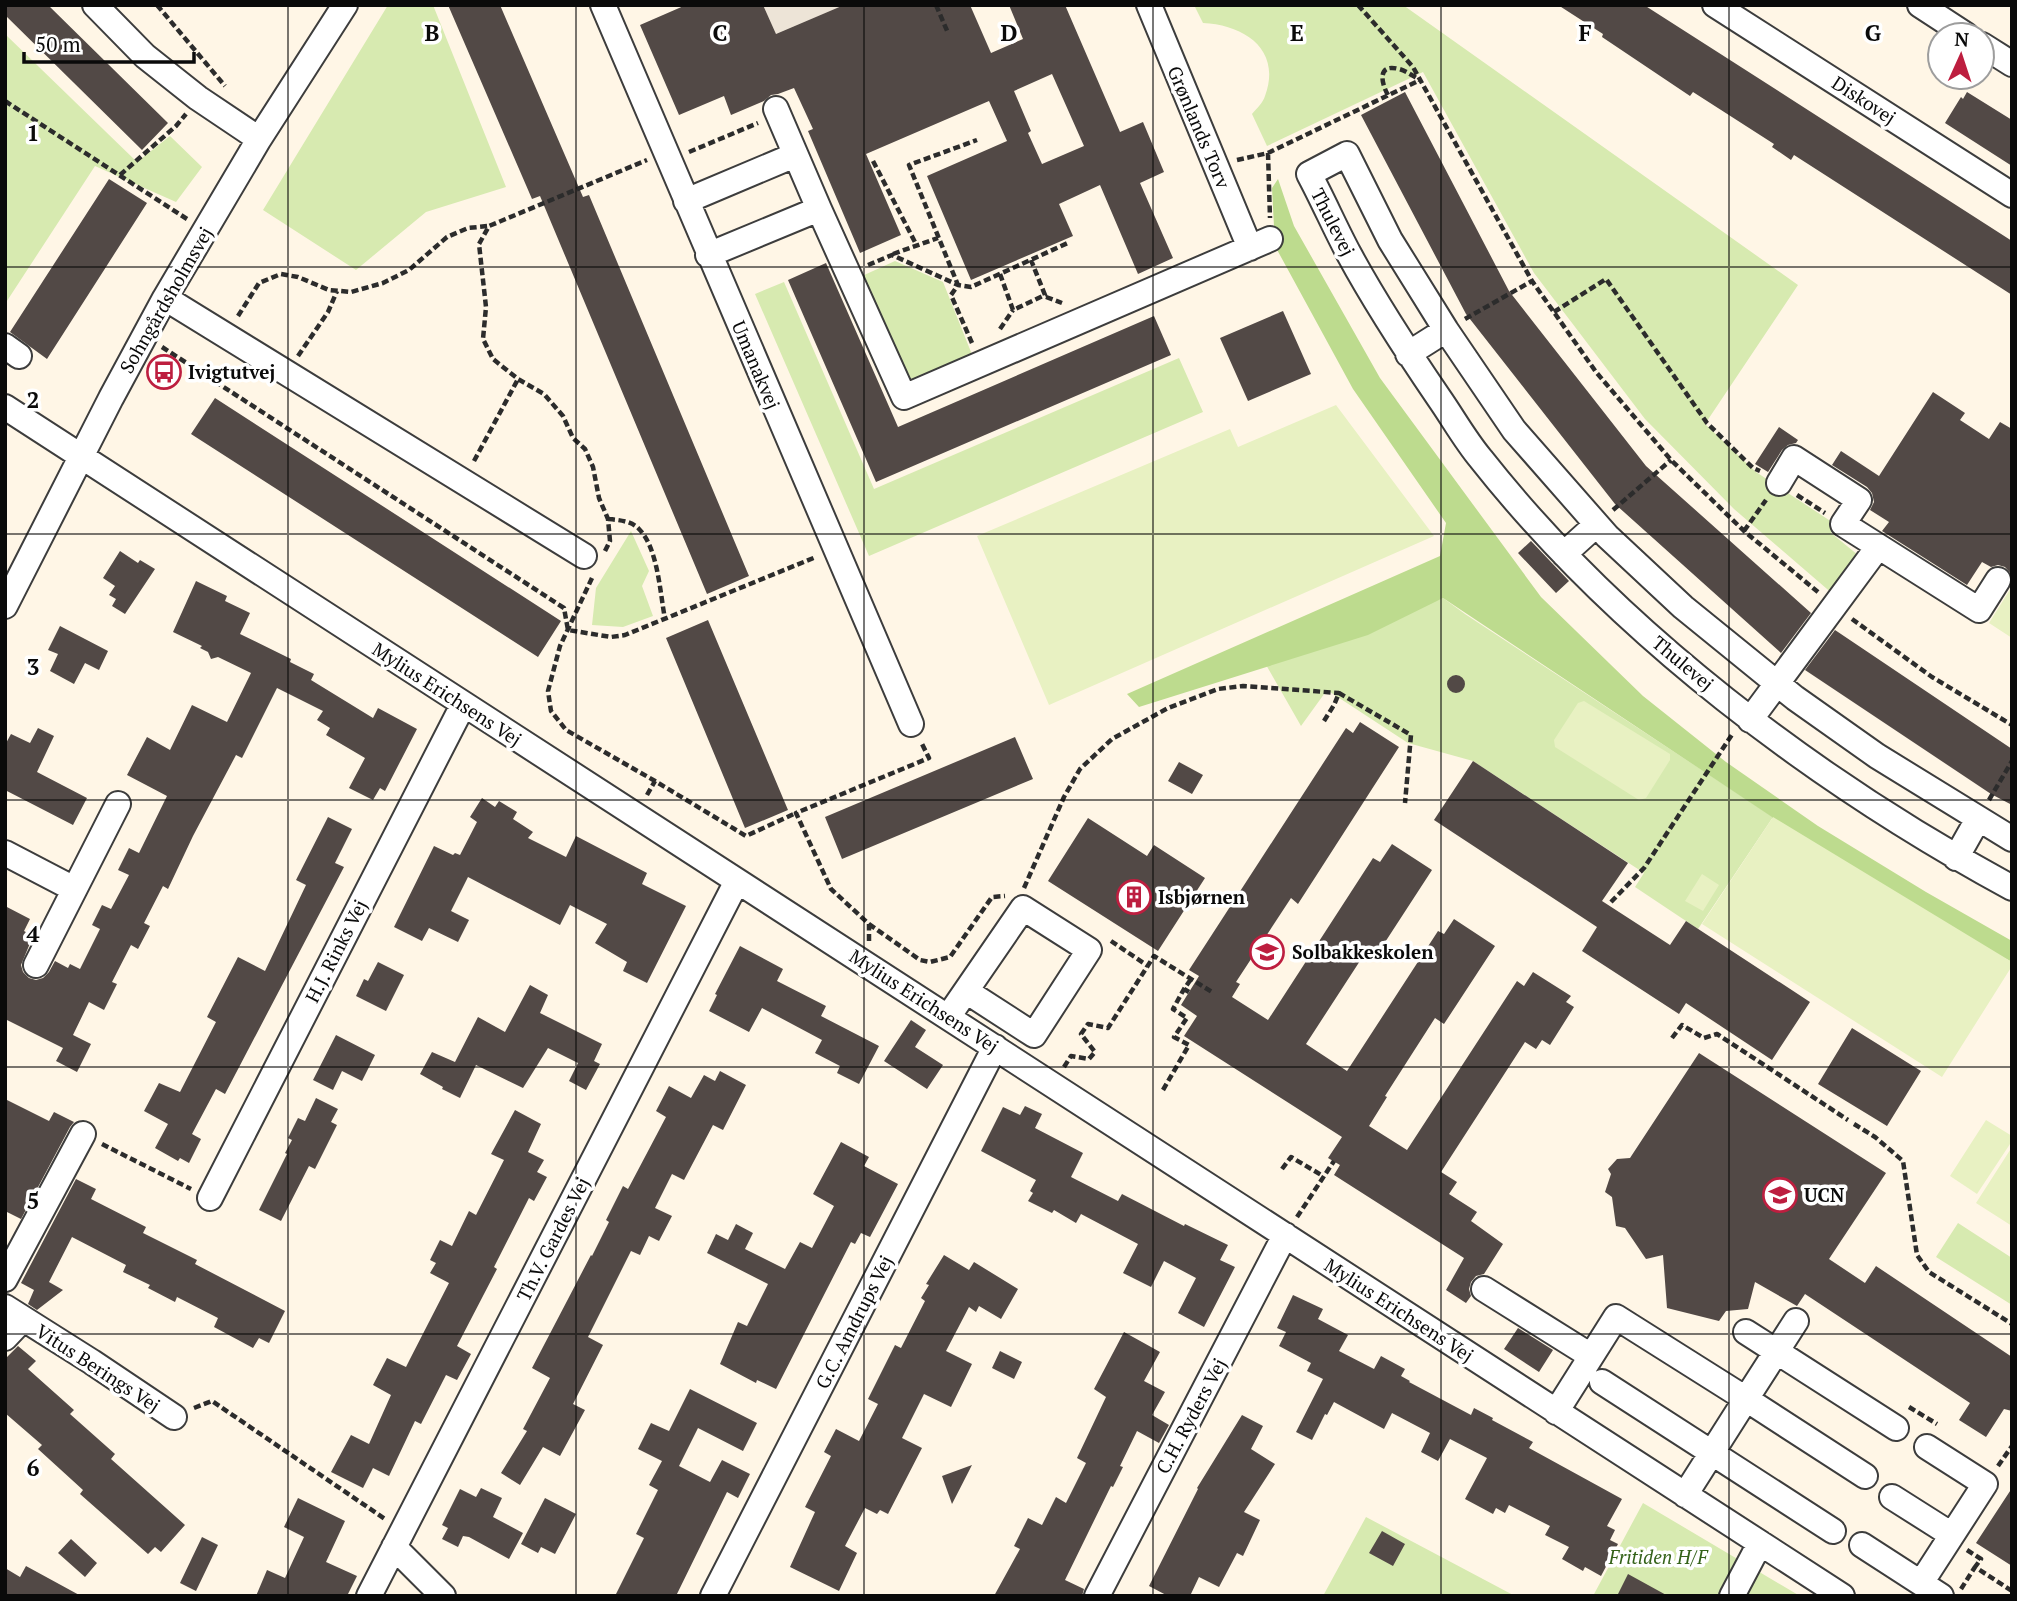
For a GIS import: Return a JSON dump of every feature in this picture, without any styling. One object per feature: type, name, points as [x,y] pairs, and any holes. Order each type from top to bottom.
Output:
[{"type":"street","points":[[95,5],[145,57],[198,98],[259,139]]},
{"type":"street","name":"Sohngårdsholmsvej","points":[[5,606],[165,298],[259,139],[345,5]]},
{"type":"street","name":"Umanakvej","points":[[603,5],[911,724]]},
{"type":"street","name":"Grønlands Torv","points":[[1149,5],[1217,169],[1260,243]]},
{"type":"street","name":"Diskovej","points":[[1716,5],[2012,195]]},
{"type":"street","points":[[1920,5],[1945,21]]},
{"type":"street","points":[[1996,54],[2012,64]]},
{"type":"street","points":[[777,112],[904,397],[1260,243]]},
{"type":"street","name":"Thulevej","points":[[2012,839],[1877,756],[1778,684],[1683,607],[1597,525],[1514,430],[1446,330],[1390,240],[1347,154],[1309,174],[1349,254],[1409,354],[1480,458],[1564,554],[1653,638],[1750,720],[1855,793],[1956,858],[2012,888]]},
{"type":"street","points":[[686,201],[795,155]]},
{"type":"street","points":[[708,255],[819,209]]},
{"type":"street","points":[[165,298],[594,562]]},
{"type":"street","points":[[1409,354],[1446,330]]},
{"type":"street","name":"Mylius Erichsens Vej","points":[[5,407],[1842,1596]]},
{"type":"street","points":[[1779,483],[1794,458],[1859,500],[1843,524],[1979,610],[1998,580]]},
{"type":"street","points":[[1564,554],[1597,525]]},
{"type":"street","points":[[1750,720],[1878,547]]},
{"type":"street","name":"H.J. Rinks Vej","points":[[210,1198],[463,705]]},
{"type":"street","points":[[36,965],[118,804]]},
{"type":"street","points":[[1956,858],[1978,819]]},
{"type":"street","points":[[5,853],[74,889]]},
{"type":"street","name":"Th.V. Gardes Vej","points":[[369,1596],[737,881]]},
{"type":"street","points":[[948,1017],[1021,903],[1089,950],[1034,1035],[966,990]]},
{"type":"street","name":"G.C. Amdrups Vej","points":[[713,1596],[995,1048]]},
{"type":"street","points":[[5,1279],[83,1134]]},
{"type":"street","name":"C.H. Ryders Vej","points":[[1097,1596],[1285,1236]]},
{"type":"street","points":[[1484,1289],[1591,1356]]},
{"type":"street","name":"Vitus Berings Vej","points":[[5,1338],[14,1313],[174,1417]]},
{"type":"street","points":[[1556,1412],[1616,1317],[1865,1476]]},
{"type":"street","points":[[1685,1495],[1796,1321]]},
{"type":"street","points":[[1746,1332],[1896,1428]]},
{"type":"street","points":[[1602,1382],[1833,1531]]},
{"type":"street","points":[[1862,1545],[1931,1589],[1952,1535],[1985,1484],[1927,1447]]},
{"type":"street","points":[[1892,1497],[1952,1535]]},
{"type":"street","points":[[398,1539],[443,1596]]},
{"type":"street","points":[[1732,1596],[1760,1543]]},
{"type":"path","points":[[157,5],[226,88]]},
{"type":"path","points":[[936,5],[948,33]]},
{"type":"path","points":[[1358,5],[1413,68],[1532,281],[1596,372],[1671,460],[1744,531],[1835,607],[1932,677],[2012,725]]},
{"type":"path","points":[[1388,95],[1381,78],[1386,71],[1402,70],[1420,80]]},
{"type":"path","points":[[1217,169],[1241,158],[1268,152],[1420,80]]},
{"type":"path","points":[[120,175],[176,126],[198,98]]},
{"type":"path","points":[[5,101],[206,231]]},
{"type":"path","points":[[227,336],[259,283],[281,274],[337,291],[351,292],[383,284],[409,270],[447,237],[468,228],[489,226],[777,112]]},
{"type":"path","points":[[958,285],[909,165],[977,140]]},
{"type":"path","points":[[1260,243],[1268,152]]},
{"type":"path","points":[[873,161],[917,246]]},
{"type":"path","points":[[489,226],[479,244],[486,307],[483,339],[493,359],[518,379],[544,394],[563,416],[573,438],[585,449],[593,467],[599,498],[608,519],[610,541],[594,562],[560,646],[548,691],[551,711],[566,730],[747,835],[929,758],[911,724]]},
{"type":"path","points":[[848,273],[939,238]]},
{"type":"path","points":[[892,255],[958,285],[971,287],[1070,242]]},
{"type":"path","points":[[1000,274],[1013,310],[1045,295],[1031,260]]},
{"type":"path","points":[[1554,312],[1606,279],[1707,423],[1753,468],[1843,524]]},
{"type":"path","points":[[1446,330],[1532,281]]},
{"type":"path","points":[[958,285],[951,295],[981,363]]},
{"type":"path","points":[[287,373],[328,312],[337,291]]},
{"type":"path","points":[[462,481],[518,379]]},
{"type":"path","points":[[1597,525],[1671,460]]},
{"type":"path","points":[[1744,531],[1779,483]]},
{"type":"path","points":[[608,519],[625,521],[638,527],[647,540],[656,564],[665,619]]},
{"type":"path","points":[[796,813],[831,889],[869,923],[920,960],[939,961],[950,957],[992,897],[999,895],[1021,903],[1064,797],[1080,769],[1112,739],[1168,708],[1218,689],[1243,686],[1339,693],[1411,735],[1405,803]]},
{"type":"path","points":[[1324,721],[1339,693]]},
{"type":"path","points":[[1611,902],[1644,868],[1732,734],[1750,720]]},
{"type":"path","points":[[1978,819],[2012,761]]},
{"type":"path","points":[[862,961],[869,946],[869,923]]},
{"type":"path","points":[[1052,1085],[1071,1056],[1090,1059],[1095,1052],[1081,1034],[1088,1024],[1108,1028],[1154,956],[1212,992]]},
{"type":"path","points":[[1163,1090],[1189,1045],[1174,1037],[1186,1018],[1173,1009],[1187,991],[1191,979]]},
{"type":"path","points":[[1672,1038],[1682,1025],[1704,1038],[1717,1034],[1848,1120]]},
{"type":"path","points":[[1854,1124],[1875,1137],[1903,1161],[1917,1255],[1929,1272],[2012,1324]]},
{"type":"path","points":[[83,1134],[210,1198]]},
{"type":"path","points":[[1282,1169],[1291,1157],[1323,1176]]},
{"type":"path","points":[[1285,1236],[1334,1161]]},
{"type":"path","points":[[174,1417],[212,1401],[398,1539]]},
{"type":"path","points":[[1917,1411],[1932,1421]]},
{"type":"path","points":[[1956,1596],[1975,1567],[2012,1591]]},
{"type":"green space","points":[[388,5],[433,5],[506,187],[426,212],[356,270],[263,210]]},
{"type":"green space","points":[[1194,5],[1403,5],[1798,285],[1705,424],[1756,472],[1835,524],[1831,533],[1858,555],[1834,595],[1734,509],[1645,419],[1534,273],[1423,72],[1267,146],[1252,114],[1264,99],[1269,80],[1264,53],[1246,35],[1233,29],[1203,23]]},
{"type":"green space","points":[[5,34],[137,162],[170,136],[202,167],[176,202],[95,166],[5,304]]},
{"type":"green space","points":[[1278,179],[1294,226],[1380,378],[1541,597],[1643,696],[1726,762],[1818,826],[2012,941],[2012,962],[1780,841],[1772,817],[1443,598],[1368,635],[1139,707],[1127,694],[1440,556],[1446,523],[1353,389],[1275,246],[1272,188]]},
{"type":"green space","points":[[895,261],[943,282],[973,357],[917,381],[902,375],[862,276]]},
{"type":"green space","points":[[784,282],[874,489],[1179,358],[1203,412],[869,556],[755,294]]},
{"type":"green space","points":[[1336,405],[1434,536],[1049,705],[977,536],[1230,429],[1238,447]]},
{"type":"green space","points":[[631,531],[649,571],[642,586],[653,616],[623,627],[592,625],[596,588]]},
{"type":"green space","points":[[2012,589],[2012,638],[1989,623]]},
{"type":"green space","points":[[1443,598],[1773,817],[1698,929],[1635,887],[1644,873],[1473,761],[1408,743],[1327,690],[1301,726],[1265,663]]},
{"type":"green space","points":[[1584,701],[1670,754],[1670,760],[1646,798],[1639,800],[1555,747],[1554,740],[1578,703]]},
{"type":"green space","points":[[1773,817],[2012,962],[1942,1077],[1702,924]]},
{"type":"green space","points":[[1702,874],[1719,885],[1703,911],[1685,901]]},
{"type":"green space","points":[[1986,1120],[2012,1136],[2012,1141],[1977,1194],[1950,1176]]},
{"type":"green space","points":[[2012,1147],[2012,1226],[1976,1203]]},
{"type":"green space","points":[[1958,1223],[2012,1258],[2012,1305],[1936,1257]]},
{"type":"green space","name":"Fritiden H/F","points":[[1643,1503],[1800,1596],[1593,1596]]},
{"type":"green space","points":[[1366,1517],[1515,1596],[1323,1596]]},
{"type":"shaded area","points":[[763,5],[844,5],[776,34]]},
{"type":"building","points":[[5,5],[48,5],[168,123],[142,150],[5,15]]},
{"type":"building","points":[[448,5],[500,5],[583,197],[589,195],[749,576],[707,594],[540,196],[532,199]]},
{"type":"building","points":[[686,5],[763,5],[776,34],[844,5],[970,5],[991,53],[1023,39],[1009,5],[1065,5],[1120,132],[1143,122],[1164,172],[1140,183],[1173,258],[1138,274],[1100,185],[1059,204],[1073,236],[971,280],[927,176],[1007,141],[989,101],[866,154],[901,235],[860,253],[808,131],[813,129],[794,88],[771,95],[764,101],[731,115],[724,96],[679,115],[640,25]],"holes":[[[1052,74],[1084,146],[1042,164],[1014,91]]]},
{"type":"building","points":[[1558,5],[1644,5],[2012,241],[2012,295],[1794,155],[1791,160],[1772,147],[1774,144],[1693,92],[1690,96]]},
{"type":"building","points":[[1405,92],[1509,291],[1646,466],[1811,613],[1781,653],[1615,504],[1466,314],[1361,115]]},
{"type":"building","points":[[1967,92],[2012,120],[2012,166],[1945,123]]},
{"type":"building","points":[[109,179],[147,203],[47,359],[10,332]]},
{"type":"building","points":[[826,263],[898,427],[1154,316],[1171,355],[876,482],[788,280]]},
{"type":"building","points":[[1283,311],[1311,374],[1248,401],[1220,338]]},
{"type":"building","points":[[1933,392],[1965,413],[1960,420],[1989,439],[2000,422],[2012,429],[2012,575],[2005,567],[1991,567],[1982,562],[1967,585],[1882,531],[1889,522],[1870,510],[1874,502],[1872,493],[1832,465],[1841,451],[1879,476]]},
{"type":"building","points":[[215,398],[561,621],[538,657],[191,434]]},
{"type":"building","points":[[1779,427],[1798,440],[1782,450],[1768,472],[1755,464]]},
{"type":"building","points":[[1531,541],[1569,581],[1556,593],[1518,553]]},
{"type":"building","points":[[120,551],[138,563],[140,560],[155,569],[125,614],[112,606],[116,599],[109,595],[115,586],[103,578]]},
{"type":"building","points":[[196,581],[227,596],[225,601],[250,613],[240,634],[291,659],[290,662],[314,674],[311,680],[373,718],[378,708],[417,729],[385,791],[380,788],[373,800],[349,788],[365,758],[326,735],[330,728],[317,720],[323,711],[277,688],[242,758],[236,755],[168,889],[163,886],[144,923],[150,926],[138,949],[131,945],[112,982],[117,984],[104,1010],[89,1002],[73,1035],[91,1044],[77,1072],[56,1061],[63,1048],[5,1019],[5,906],[30,919],[24,931],[33,936],[21,965],[29,978],[43,978],[55,961],[68,968],[70,964],[80,969],[100,929],[92,925],[102,905],[111,909],[129,875],[118,870],[129,848],[139,853],[167,796],[127,775],[147,737],[170,750],[192,705],[227,722],[251,673],[218,657],[211,659],[208,652],[200,648],[202,646],[173,632]]},
{"type":"building","points":[[708,620],[788,810],[745,828],[666,638]]},
{"type":"building","points":[[60,626],[108,651],[99,670],[85,663],[74,684],[50,671],[58,654],[48,650]]},
{"type":"building","points":[[1835,630],[2012,749],[2012,805],[1991,794],[1805,670]]},
{"type":"building","points":[[1452,675],[1460,675],[1465,684],[1463,691],[1452,693],[1447,688],[1447,680]]},
{"type":"building","name":"Solbakkeskolen","points":[[1360,722],[1399,747],[1298,904],[1291,898],[1236,982],[1240,984],[1232,997],[1268,1020],[1373,858],[1380,862],[1392,844],[1432,870],[1378,953],[1369,947],[1306,1044],[1347,1071],[1438,931],[1444,934],[1454,919],[1495,946],[1444,1024],[1435,1018],[1369,1126],[1407,1150],[1517,981],[1524,986],[1533,972],[1571,996],[1566,1002],[1574,1007],[1550,1045],[1542,1040],[1536,1049],[1525,1042],[1441,1172],[1457,1182],[1449,1194],[1477,1212],[1471,1221],[1503,1244],[1484,1274],[1476,1276],[1471,1282],[1471,1296],[1466,1303],[1446,1290],[1464,1258],[1334,1175],[1340,1165],[1328,1158],[1342,1137],[1184,1036],[1197,1016],[1181,1005],[1199,976],[1189,970],[1346,728],[1353,733]]},
{"type":"building","points":[[38,728],[54,736],[37,772],[87,798],[73,825],[5,790],[5,745],[11,734],[30,743]]},
{"type":"building","points":[[1015,737],[1033,779],[842,859],[825,817]]},
{"type":"building","points":[[1473,761],[1628,863],[1602,901],[1670,945],[1686,921],[1810,1002],[1772,1060],[1686,1003],[1679,1014],[1582,951],[1597,927],[1434,820]]},
{"type":"building","points":[[1179,762],[1203,775],[1192,794],[1168,781]]},
{"type":"building","points":[[482,798],[495,807],[499,801],[517,812],[513,819],[533,832],[528,838],[566,857],[576,836],[647,873],[642,884],[686,906],[647,983],[623,971],[627,962],[595,943],[607,924],[570,905],[560,925],[468,877],[451,911],[469,920],[458,942],[429,928],[422,941],[394,927],[434,846],[453,855],[460,855],[477,822],[470,817]]},
{"type":"building","points":[[328,817],[352,829],[335,863],[344,867],[225,1094],[216,1089],[192,1134],[201,1139],[189,1163],[180,1158],[178,1161],[155,1148],[168,1124],[144,1111],[159,1083],[180,1092],[216,1022],[207,1017],[238,957],[265,971],[306,885],[296,880]]},
{"type":"building","name":"Isbjørnen","points":[[1088,818],[1147,856],[1154,845],[1205,878],[1158,951],[1048,881]]},
{"type":"building","points":[[740,946],[783,969],[777,981],[826,1006],[821,1016],[879,1046],[859,1084],[837,1073],[840,1066],[815,1053],[822,1040],[762,1008],[749,1032],[709,1011]]},
{"type":"building","points":[[378,962],[404,975],[386,1011],[356,996],[364,979],[368,981]]},
{"type":"building","points":[[530,985],[548,995],[540,1013],[602,1044],[594,1061],[600,1064],[586,1090],[569,1081],[578,1063],[548,1048],[523,1088],[476,1065],[460,1098],[420,1074],[432,1052],[455,1062],[478,1017],[505,1032]]},
{"type":"building","points":[[911,1020],[926,1030],[915,1047],[943,1065],[927,1089],[884,1061]]},
{"type":"building","points":[[1852,1028],[1921,1071],[1887,1126],[1818,1084]]},
{"type":"building","points":[[336,1035],[375,1055],[362,1081],[342,1071],[333,1090],[313,1080]]},
{"type":"building","points":[[1699,1053],[1886,1173],[1829,1259],[1865,1283],[1876,1266],[2012,1357],[2012,1411],[2004,1409],[1986,1437],[1959,1420],[1970,1403],[1805,1294],[1797,1306],[1755,1282],[1748,1309],[1726,1311],[1719,1321],[1667,1308],[1663,1255],[1646,1259],[1625,1228],[1616,1226],[1612,1197],[1605,1192],[1611,1174],[1608,1169],[1617,1159],[1630,1158]]},
{"type":"building","points":[[720,1071],[746,1085],[723,1130],[713,1125],[684,1180],[672,1174],[655,1208],[672,1216],[659,1241],[649,1236],[640,1255],[631,1251],[588,1337],[603,1345],[573,1404],[585,1410],[560,1456],[543,1447],[520,1485],[501,1473],[527,1431],[523,1429],[550,1378],[532,1368],[609,1222],[606,1220],[623,1186],[628,1189],[666,1117],[656,1111],[669,1086],[691,1098],[704,1075],[715,1081]]},
{"type":"building","points":[[316,1098],[338,1109],[331,1122],[337,1125],[315,1169],[309,1166],[281,1221],[259,1210],[287,1154],[285,1153],[292,1140],[288,1138],[298,1118],[305,1121]]},
{"type":"building","points":[[5,1099],[49,1121],[54,1112],[74,1122],[21,1219],[5,1211]]},
{"type":"building","points":[[1025,1106],[1042,1114],[1035,1128],[1083,1153],[1071,1177],[1118,1201],[1122,1194],[1228,1245],[1220,1260],[1235,1267],[1204,1327],[1178,1313],[1196,1278],[1164,1261],[1151,1287],[1123,1273],[1138,1244],[1081,1214],[1076,1223],[1054,1210],[1052,1213],[1028,1201],[1036,1180],[981,1151],[1003,1107],[1020,1115]]},
{"type":"building","points":[[515,1110],[541,1124],[528,1152],[544,1160],[537,1172],[547,1177],[534,1201],[529,1198],[494,1267],[497,1269],[457,1346],[471,1354],[457,1380],[446,1375],[421,1424],[415,1421],[389,1476],[373,1468],[363,1488],[331,1472],[351,1435],[369,1444],[391,1395],[373,1385],[387,1358],[406,1367],[449,1283],[430,1273],[436,1263],[430,1260],[440,1240],[452,1246],[469,1211],[476,1215],[504,1160],[491,1154]]},
{"type":"building","points":[[841,1142],[869,1157],[864,1166],[898,1184],[870,1237],[861,1233],[855,1244],[851,1242],[776,1389],[757,1380],[756,1383],[720,1364],[738,1322],[747,1326],[768,1284],[707,1253],[716,1234],[728,1240],[736,1224],[753,1233],[745,1249],[785,1269],[800,1242],[812,1248],[834,1206],[813,1194]]},
{"type":"building","points":[[76,1179],[96,1189],[91,1199],[146,1227],[143,1233],[197,1260],[195,1264],[285,1311],[269,1343],[259,1338],[253,1348],[214,1327],[218,1318],[177,1297],[175,1302],[148,1288],[150,1285],[123,1272],[126,1265],[72,1237],[49,1282],[63,1290],[37,1310],[28,1304],[34,1290],[21,1283]]},
{"type":"building","points":[[944,1255],[969,1270],[974,1262],[1018,1289],[1001,1319],[979,1306],[976,1312],[969,1307],[946,1351],[972,1364],[951,1407],[924,1394],[902,1438],[922,1448],[888,1514],[880,1510],[877,1514],[865,1508],[845,1546],[857,1553],[839,1591],[790,1567],[815,1512],[805,1507],[831,1456],[824,1452],[836,1429],[859,1441],[878,1404],[868,1399],[895,1345],[901,1348],[925,1301],[921,1298],[929,1285],[926,1284]]},
{"type":"building","points":[[1293,1295],[1323,1309],[1318,1319],[1348,1335],[1339,1351],[1374,1369],[1381,1356],[1405,1369],[1401,1376],[1409,1382],[1471,1415],[1474,1408],[1493,1418],[1492,1420],[1533,1442],[1529,1448],[1622,1499],[1607,1526],[1615,1530],[1610,1540],[1618,1544],[1601,1576],[1585,1567],[1583,1571],[1562,1559],[1569,1547],[1545,1535],[1550,1526],[1509,1505],[1505,1513],[1496,1508],[1493,1514],[1465,1499],[1487,1458],[1450,1439],[1438,1461],[1421,1452],[1430,1433],[1392,1413],[1384,1429],[1334,1402],[1312,1440],[1296,1432],[1323,1379],[1307,1371],[1311,1363],[1279,1346],[1286,1332],[1277,1328]]},
{"type":"building","points":[[1518,1328],[1553,1350],[1539,1372],[1504,1349]]},
{"type":"building","points":[[1124,1332],[1160,1352],[1144,1381],[1165,1392],[1152,1415],[1169,1425],[1159,1443],[1137,1431],[1120,1466],[1123,1467],[1065,1580],[1084,1589],[1082,1596],[994,1596],[1020,1549],[1014,1546],[1028,1518],[1042,1525],[1056,1497],[1066,1503],[1086,1463],[1077,1458],[1106,1397],[1094,1389]]},
{"type":"building","points":[[18,1346],[36,1361],[28,1369],[74,1410],[70,1414],[115,1454],[111,1459],[185,1525],[161,1552],[155,1547],[148,1554],[80,1494],[83,1490],[38,1449],[42,1445],[5,1413],[5,1359]]},
{"type":"building","points":[[1000,1351],[1022,1362],[1014,1379],[992,1368]]},
{"type":"building","points":[[690,1389],[757,1423],[743,1451],[698,1428],[679,1466],[710,1482],[722,1460],[750,1474],[738,1498],[727,1492],[676,1596],[615,1596],[644,1538],[636,1534],[658,1490],[649,1485],[662,1461],[638,1449],[651,1423],[669,1431]]},
{"type":"building","points":[[1242,1415],[1263,1426],[1251,1449],[1275,1464],[1244,1512],[1260,1520],[1243,1556],[1237,1553],[1219,1587],[1199,1577],[1190,1596],[1168,1596],[1149,1586],[1197,1488]]},
{"type":"building","points":[[972,1465],[952,1504],[942,1476]]},
{"type":"building","points":[[481,1488],[502,1498],[493,1517],[523,1533],[509,1559],[469,1537],[463,1536],[458,1547],[442,1539],[448,1528],[442,1525],[460,1489],[476,1497]]},
{"type":"building","points":[[2012,1488],[2012,1566],[1976,1543]]},
{"type":"building","points":[[298,1498],[345,1521],[326,1562],[357,1576],[347,1596],[256,1596],[267,1570],[285,1578],[304,1537],[284,1527]]},
{"type":"building","points":[[545,1498],[576,1514],[555,1554],[541,1547],[538,1553],[521,1544]]},
{"type":"building","points":[[1382,1531],[1405,1544],[1393,1566],[1369,1553]]},
{"type":"building","points":[[202,1537],[218,1545],[196,1591],[180,1583]]},
{"type":"building","points":[[71,1539],[97,1563],[85,1577],[58,1553]]},
{"type":"building","points":[[26,1566],[81,1596],[5,1596],[5,1568],[20,1577]]},
{"type":"building","points":[[1628,1574],[1668,1596],[1617,1596]]},
{"type":"place","name":"Ivigtutvej","points":[[164,372]]},
{"type":"place","name":"Isbjørnen","points":[[1134,897]]},
{"type":"place","name":"Solbakkeskolen","points":[[1267,952]]},
{"type":"place","name":"UCN","points":[[1780,1195]]}]
